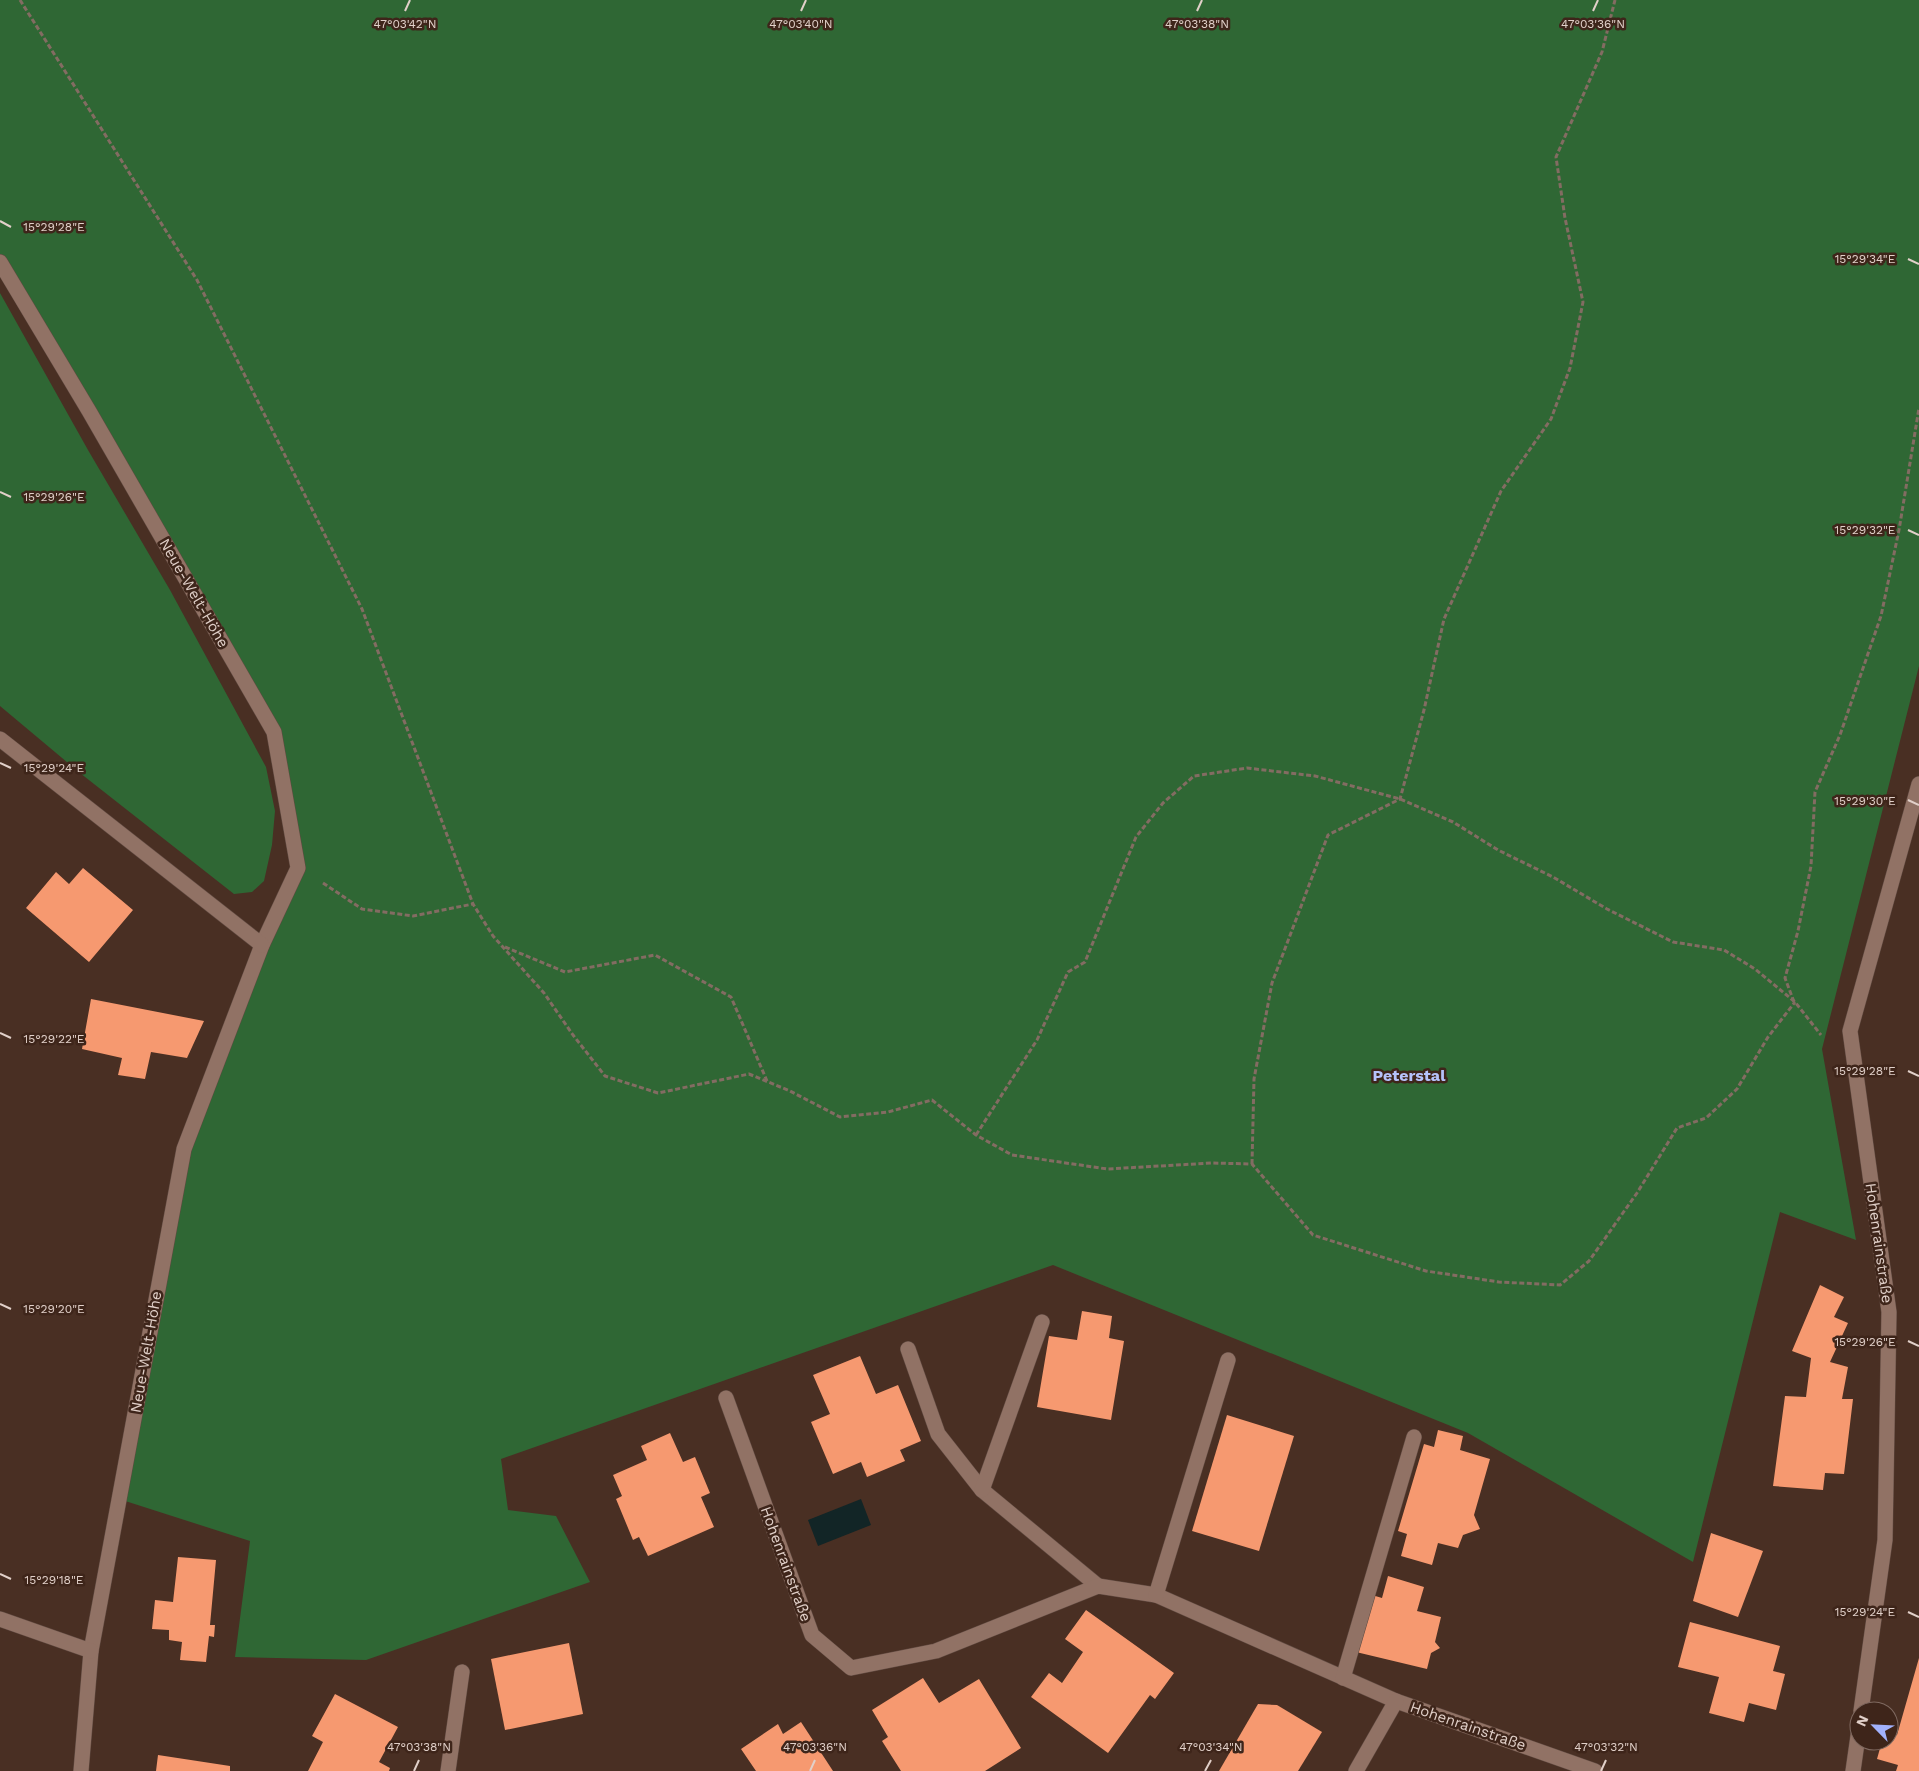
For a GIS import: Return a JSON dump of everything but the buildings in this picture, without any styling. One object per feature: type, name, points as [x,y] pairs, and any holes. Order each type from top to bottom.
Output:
[{"type":"street","name":"Neue-Welt-Höhe","points":[[0,262],[89,411],[274,732],[298,868],[262,945],[184,1149],[91,1651],[81,1771]]},
{"type":"street","points":[[0,739],[262,945]]},
{"type":"street","name":"Hohenrainstraße","points":[[1862,1701],[1885,1540],[1889,1312],[1850,1031],[1919,784]]},
{"type":"street","points":[[982,1490],[1042,1322]]},
{"type":"street","points":[[908,1349],[938,1434],[982,1490],[1098,1586]]},
{"type":"street","points":[[1156,1596],[1228,1360]]},
{"type":"street","name":"Hohenrainstraße","points":[[726,1398],[812,1635],[850,1668],[936,1651],[1098,1586],[1156,1596],[1396,1701],[1595,1771]]},
{"type":"street","points":[[1343,1678],[1414,1438]]},
{"type":"street","points":[[0,1619],[91,1651]]},
{"type":"street","points":[[448,1771],[462,1672]]},
{"type":"street","points":[[1356,1771],[1396,1701]]},
{"type":"street","points":[[1853,1771],[1856,1751]]},
{"type":"path","points":[[20,0],[197,280],[358,600],[473,904],[493,936],[544,993],[573,1035],[605,1076],[658,1094],[749,1074],[840,1117],[888,1112],[932,1100],[976,1135],[1012,1155],[1107,1169],[1212,1163],[1252,1164]]},
{"type":"path","points":[[1615,0],[1602,52],[1556,157],[1565,218],[1582,302],[1570,368],[1551,419],[1502,491],[1444,620],[1424,710],[1400,799],[1328,835],[1272,982],[1254,1079],[1252,1164],[1313,1235],[1426,1271],[1499,1282],[1560,1285],[1589,1261],[1637,1193],[1677,1128],[1706,1118],[1738,1089],[1768,1037],[1794,1002]]},
{"type":"path","points":[[1794,1002],[1785,978],[1798,931],[1811,866],[1815,792],[1840,735],[1881,616],[1899,530],[1919,408]]},
{"type":"path","points":[[976,1135],[1037,1040],[1068,972],[1086,962],[1136,837],[1163,803],[1194,776],[1248,768],[1315,776],[1400,799],[1453,822],[1498,850],[1553,877],[1607,909],[1673,942],[1724,950],[1754,969],[1794,1002]]},
{"type":"path","points":[[298,868],[362,909],[413,916],[473,904]]},
{"type":"path","points":[[502,946],[565,972],[655,955],[731,997],[767,1081]]},
{"type":"green space","points":[[0,0],[1919,0],[1919,666],[1822,1049],[1856,1240],[1780,1212],[1693,1562],[1468,1433],[1053,1265],[501,1459],[508,1510],[556,1516],[590,1582],[366,1660],[235,1657],[250,1541],[119,1499],[184,1149],[298,867],[274,732],[0,262]]},
{"type":"green space","points":[[0,293],[88,450],[170,590],[266,767],[275,811],[272,845],[264,881],[252,892],[234,894],[80,773],[0,706]]},
{"type":"water","points":[[861,1499],[871,1525],[818,1546],[808,1520]]},
{"type":"district","name":"Peterstal","points":[[1409,1075]]}]
